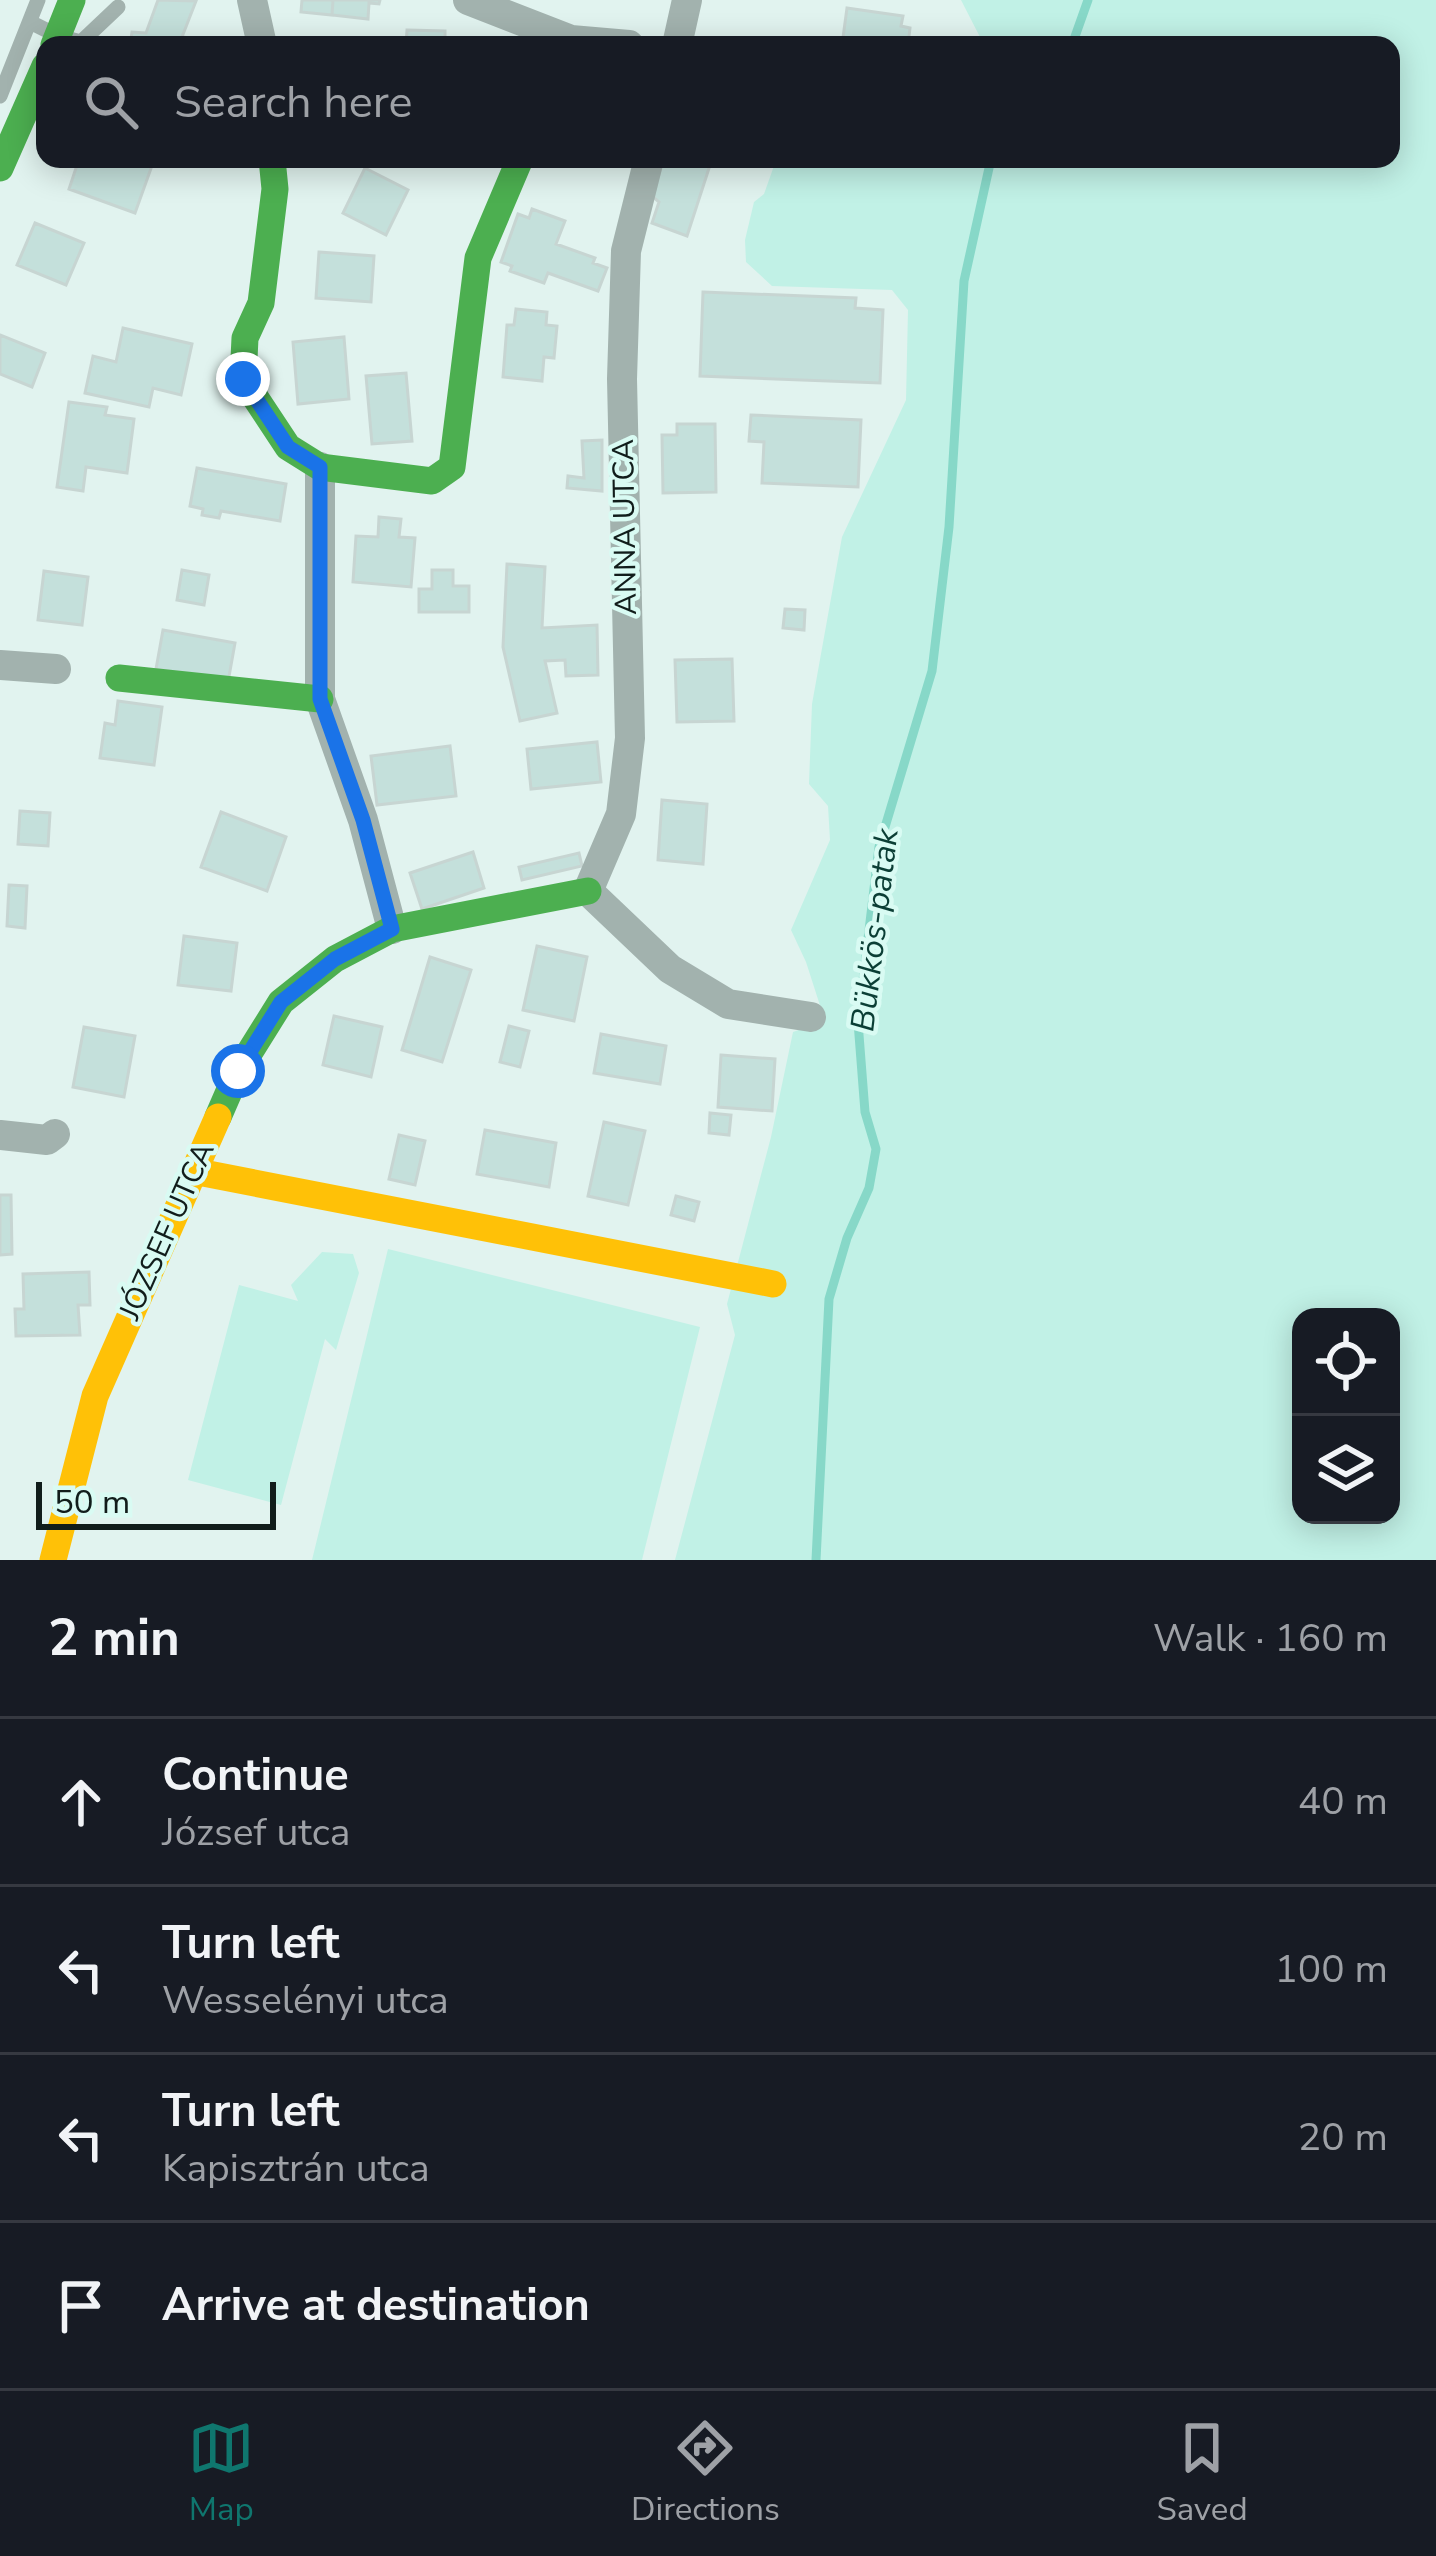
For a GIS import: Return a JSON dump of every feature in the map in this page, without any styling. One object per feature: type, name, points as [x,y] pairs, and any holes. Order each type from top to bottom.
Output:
[{"type":"street","points":[[58,36],[72,0]]},
{"type":"street","points":[[252,0],[260,36]]},
{"type":"street","points":[[468,0],[553,36]]},
{"type":"street","points":[[679,36],[687,0]]},
{"type":"street","points":[[0,168],[36,86]]},
{"type":"street","points":[[273,168],[275,189],[261,303],[245,338],[243,379],[288,447],[320,467],[432,481],[452,467],[478,258],[516,168]]},
{"type":"street","name":"ANNA UTCA","points":[[588,891],[621,814],[630,738],[624,293],[626,251],[647,168]]},
{"type":"street","points":[[320,467],[320,699],[363,820],[392,929]]},
{"type":"street","points":[[0,665],[56,669]]},
{"type":"street","points":[[119,678],[320,699]]},
{"type":"street","points":[[588,891],[670,968],[728,1004],[811,1017]]},
{"type":"street","name":"JÓZSEF UTCA","points":[[53,1560],[95,1396],[238,1071],[281,1002],[335,959],[392,929],[588,891]]},
{"type":"street","points":[[0,1135],[47,1140],[55,1134]]},
{"type":"street","points":[[193,1171],[773,1284]]},
{"type":"lane","points":[[0,96],[38,0]]},
{"type":"lane","points":[[87,36],[118,7]]},
{"type":"lane","points":[[30,22],[49,36]]},
{"type":"green space","points":[[961,0],[1436,0],[1436,1560],[675,1560],[735,1335],[727,1304],[793,1032],[825,1021],[791,930],[830,840],[828,806],[809,784],[812,704],[842,537],[906,400],[908,310],[892,290],[772,286],[746,262],[745,240],[754,202],[764,194],[773,168],[1400,168],[1400,36],[979,36]]},
{"type":"green space","points":[[388,1249],[700,1327],[642,1560],[312,1560]]},
{"type":"green space","points":[[322,1252],[353,1254],[359,1273],[336,1350],[325,1339],[281,1505],[188,1480],[239,1285],[298,1301],[291,1285]]},
{"type":"building","points":[[158,0],[196,1],[182,36],[131,36],[132,32],[146,33]]},
{"type":"building","points":[[302,0],[333,0],[332,15],[301,12]]},
{"type":"building","points":[[333,0],[380,0],[369,3],[368,19],[332,15]]},
{"type":"building","points":[[847,8],[903,16],[901,26],[910,28],[909,36],[843,36]]},
{"type":"building","points":[[407,30],[445,31],[445,36],[407,36]]},
{"type":"building","points":[[76,168],[151,168],[135,213],[69,189]]},
{"type":"building","points":[[365,168],[408,190],[386,235],[343,213]]},
{"type":"building","points":[[661,168],[709,168],[687,236],[652,223],[659,202],[652,196]]},
{"type":"building","points":[[532,209],[565,221],[556,244],[595,258],[593,263],[607,268],[598,291],[548,273],[544,283],[510,271],[512,266],[501,262],[518,214],[529,218]]},
{"type":"building","points":[[35,223],[84,243],[66,285],[17,265]]},
{"type":"building","points":[[319,252],[374,256],[371,302],[316,298]]},
{"type":"building","points":[[703,292],[856,298],[855,308],[883,310],[880,383],[700,376]]},
{"type":"building","points":[[516,309],[547,312],[546,325],[557,326],[554,358],[544,357],[542,381],[503,377],[507,325],[514,325]]},
{"type":"building","points":[[123,328],[192,344],[181,395],[153,388],[149,407],[85,393],[93,356],[116,362]]},
{"type":"building","points":[[0,335],[45,353],[32,387],[0,374]]},
{"type":"building","points":[[344,337],[349,399],[298,404],[293,342]]},
{"type":"building","points":[[406,373],[412,441],[372,444],[366,376]]},
{"type":"building","points":[[69,402],[107,407],[105,415],[134,419],[127,473],[86,467],[83,491],[57,487]]},
{"type":"building","points":[[751,415],[861,420],[858,487],[762,483],[764,442],[749,441]]},
{"type":"building","points":[[677,424],[715,424],[716,492],[663,493],[662,435],[677,435]]},
{"type":"building","points":[[602,440],[602,491],[567,488],[568,476],[584,478],[582,441]]},
{"type":"building","points":[[197,468],[286,484],[280,521],[221,511],[219,518],[202,515],[203,509],[190,506]]},
{"type":"building","points":[[379,517],[401,519],[399,537],[415,538],[411,587],[353,582],[356,536],[378,537]]},
{"type":"building","points":[[507,564],[545,567],[542,628],[597,625],[598,675],[566,676],[565,660],[545,661],[557,713],[520,721],[503,647]]},
{"type":"building","points":[[182,570],[209,575],[204,605],[177,600]]},
{"type":"building","points":[[432,570],[453,570],[453,586],[469,586],[469,612],[419,612],[419,589],[432,589]]},
{"type":"building","points":[[44,571],[88,577],[82,625],[38,620]]},
{"type":"building","points":[[785,609],[805,610],[804,630],[783,628]]},
{"type":"building","points":[[163,630],[235,643],[228,682],[156,669]]},
{"type":"building","points":[[732,659],[734,721],[677,722],[675,660]]},
{"type":"building","points":[[118,701],[162,707],[154,765],[100,758],[105,723],[115,725]]},
{"type":"building","points":[[597,742],[601,782],[531,789],[527,749]]},
{"type":"building","points":[[450,746],[456,796],[377,805],[371,756]]},
{"type":"building","points":[[662,800],[707,804],[703,864],[658,860]]},
{"type":"building","points":[[20,811],[50,813],[48,846],[18,844]]},
{"type":"building","points":[[221,812],[286,837],[267,891],[201,867]]},
{"type":"building","points":[[473,852],[484,888],[422,909],[410,873]]},
{"type":"building","points":[[579,853],[582,866],[522,880],[519,867]]},
{"type":"building","points":[[9,885],[27,886],[25,928],[7,926]]},
{"type":"building","points":[[184,936],[237,943],[231,991],[178,985]]},
{"type":"building","points":[[537,946],[587,957],[574,1021],[523,1010]]},
{"type":"building","points":[[430,957],[471,970],[442,1062],[402,1050]]},
{"type":"building","points":[[334,1016],[382,1027],[371,1077],[323,1065]]},
{"type":"building","points":[[509,1026],[529,1031],[520,1067],[500,1062]]},
{"type":"building","points":[[84,1027],[135,1036],[124,1097],[73,1087]]},
{"type":"building","points":[[601,1034],[666,1046],[660,1084],[594,1073]]},
{"type":"building","points":[[721,1055],[775,1059],[772,1111],[718,1107]]},
{"type":"building","points":[[710,1113],[731,1115],[729,1135],[709,1133]]},
{"type":"building","points":[[604,1122],[645,1131],[628,1205],[588,1196]]},
{"type":"building","points":[[485,1130],[556,1143],[549,1187],[477,1174]]},
{"type":"building","points":[[399,1135],[425,1141],[415,1185],[389,1179]]},
{"type":"building","points":[[0,1195],[11,1195],[12,1254],[0,1255]]},
{"type":"building","points":[[676,1196],[699,1202],[694,1221],[671,1215]]},
{"type":"building","points":[[89,1272],[90,1305],[78,1305],[80,1335],[16,1336],[15,1309],[24,1309],[23,1274]]},
{"type":"waterway","name":"Bükkös-patak","points":[[1075,36],[1088,0]]},
{"type":"waterway","name":"Bükkös-patak","points":[[816,1560],[829,1299],[847,1238],[869,1188],[876,1149],[865,1112],[858,1022],[879,847],[932,671],[949,527],[964,281],[989,168]]},
{"type":"traffic: fast","points":[[58,36],[72,0]]},
{"type":"traffic: fast","points":[[0,168],[36,86]]},
{"type":"traffic: fast","points":[[273,168],[275,189],[261,303],[245,338],[243,379],[288,447],[320,467],[432,481],[452,467],[478,258],[516,168]]},
{"type":"traffic: fast","points":[[119,678],[320,699]]},
{"type":"traffic: fast","points":[[218,1117],[238,1071],[281,1002],[335,959],[392,929],[588,891]]},
{"type":"traffic: slow","points":[[53,1560],[95,1396],[218,1117]]},
{"type":"traffic: slow","points":[[193,1171],[773,1284]]},
{"type":"route","points":[[238,1071],[281,1002],[335,959],[392,929],[363,820],[320,699],[320,467],[288,447],[243,379]]}]
